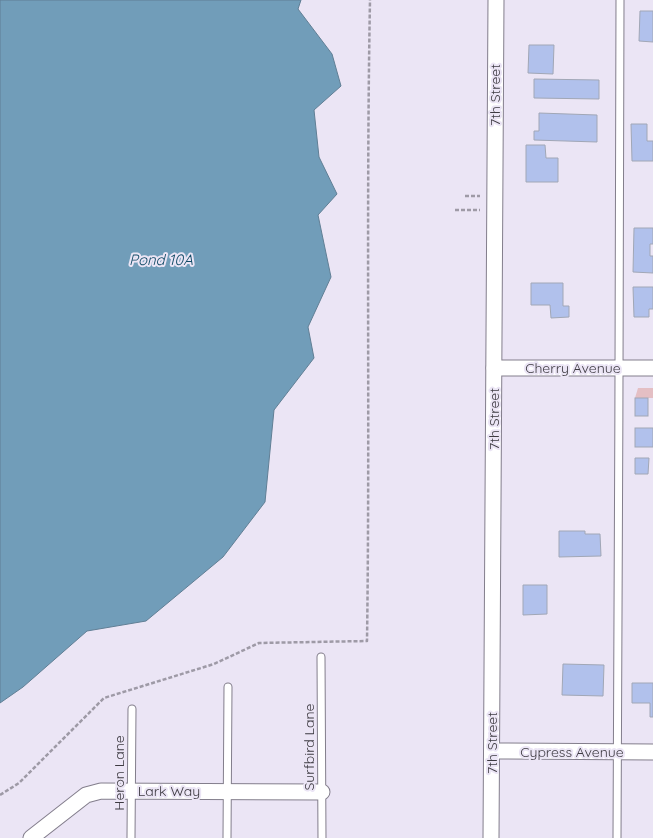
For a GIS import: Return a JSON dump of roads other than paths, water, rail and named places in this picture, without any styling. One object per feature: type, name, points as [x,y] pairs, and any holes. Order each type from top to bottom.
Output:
[{"type":"street","name":"7th Street","points":[[491,838],[496,0]]},
{"type":"street","name":"Cherry Avenue","points":[[494,368],[653,368]]},
{"type":"street","name":"Cypress Avenue","points":[[492,751],[653,752]]},
{"type":"street","name":"Lark Way","points":[[31,838],[86,795],[101,791],[322,792]]},
{"type":"lane","points":[[617,838],[620,0]]},
{"type":"lane","name":"Surfbird Lane","points":[[322,657],[322,838]]},
{"type":"lane","points":[[227,838],[228,687]]},
{"type":"lane","name":"Heron Lane","points":[[131,838],[132,709]]},
{"type":"water","name":"Pond 10A","points":[[0,0],[301,0],[298,9],[332,54],[341,86],[314,110],[319,157],[337,194],[318,215],[331,277],[308,327],[314,358],[274,410],[265,502],[223,557],[146,621],[87,631],[23,687],[0,703]]}]
